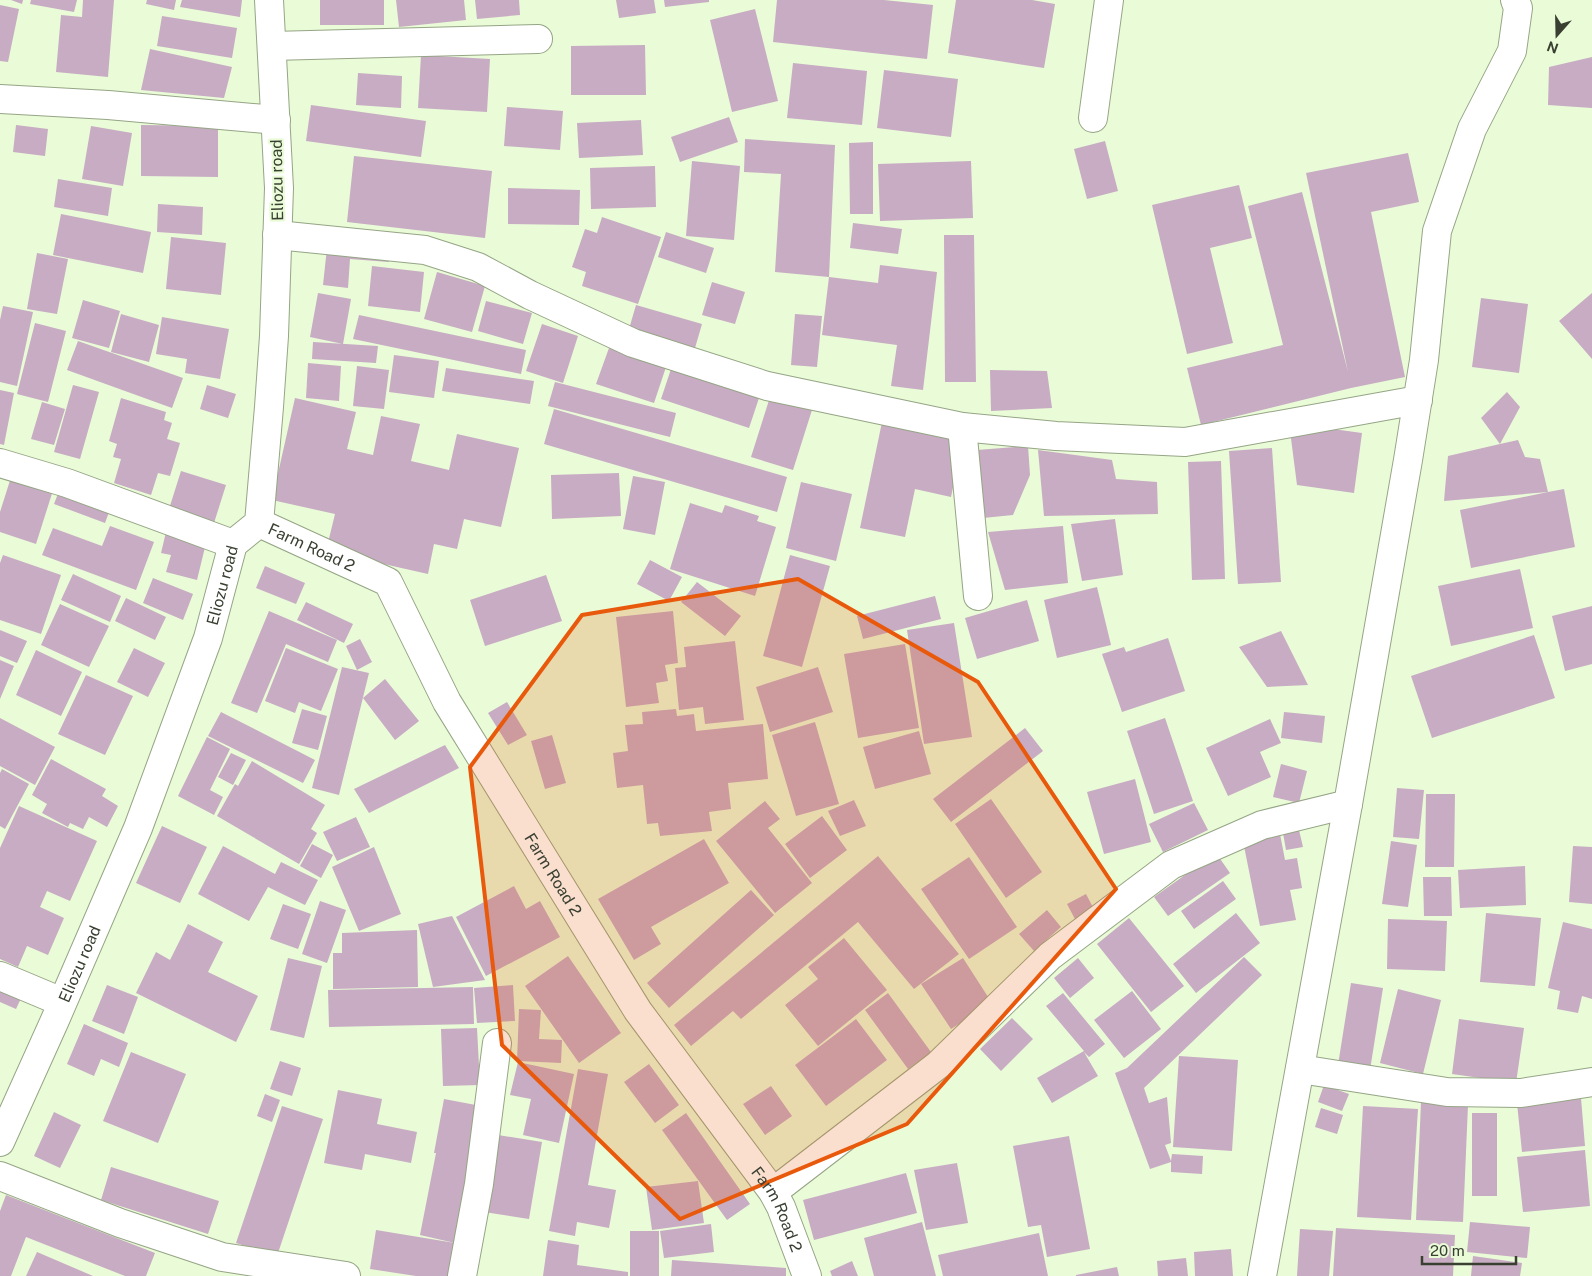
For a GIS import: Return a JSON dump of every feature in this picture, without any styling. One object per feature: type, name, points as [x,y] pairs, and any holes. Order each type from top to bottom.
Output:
[{"type":"street","name":"Eliozu road","points":[[0,1142],[134,838],[208,638],[233,544],[259,523],[270,398],[279,188],[270,0]]},
{"type":"street","points":[[1093,118],[1109,0]]},
{"type":"street","points":[[1262,1276],[1348,804],[1418,400],[1437,231],[1472,130],[1512,51],[1518,8],[1515,0]]},
{"type":"street","points":[[272,46],[538,39]]},
{"type":"street","points":[[0,99],[108,105],[276,120]]},
{"type":"street","points":[[277,235],[425,250],[478,267],[530,295],[633,343],[767,386],[962,427],[1056,436],[1185,442],[1418,400]]},
{"type":"street","points":[[962,427],[978,596]]},
{"type":"street","points":[[0,463],[67,483],[233,544]]},
{"type":"street","name":"Farm Road 2","points":[[259,523],[388,582],[448,702],[638,1011],[773,1192],[781,1207],[807,1276]]},
{"type":"street","points":[[773,1192],[938,1065],[1050,956],[1171,865],[1262,824],[1348,804]]},
{"type":"street","points":[[0,976],[62,1002]]},
{"type":"street","points":[[462,1276],[479,1184],[497,1043]]},
{"type":"street","points":[[1300,1069],[1447,1092],[1521,1093],[1592,1082]]},
{"type":"street","points":[[0,1176],[120,1223],[222,1256],[346,1276]]},
{"type":"highlighted area","points":[[798,579],[978,682],[1116,889],[907,1124],[680,1219],[502,1045],[470,767],[582,615]]},
{"type":"building","points":[[11,0],[23,0],[22,4]]},
{"type":"building","points":[[31,0],[77,0],[74,12],[30,4]]},
{"type":"building","points":[[83,0],[114,0],[108,77],[56,72],[61,15],[82,17]]},
{"type":"building","points":[[147,0],[176,0],[174,10],[146,4]]},
{"type":"building","points":[[182,0],[242,0],[240,17],[180,7]]},
{"type":"building","points":[[320,0],[384,0],[384,25],[320,25]]},
{"type":"building","points":[[396,0],[464,0],[466,20],[399,27]]},
{"type":"building","points":[[475,0],[519,0],[520,15],[477,19]]},
{"type":"building","points":[[616,0],[654,0],[656,13],[619,18]]},
{"type":"building","points":[[664,0],[709,0],[709,2],[665,7]]},
{"type":"building","points":[[777,0],[884,0],[933,5],[927,59],[773,42]]},
{"type":"building","points":[[956,0],[1032,0],[1055,4],[1044,68],[948,53]]},
{"type":"building","points":[[0,5],[19,9],[8,62],[0,61]]},
{"type":"building","points":[[755,9],[778,101],[732,112],[710,20]]},
{"type":"building","points":[[162,16],[237,28],[232,58],[157,46]]},
{"type":"building","points":[[645,45],[646,95],[571,95],[571,46]]},
{"type":"building","points":[[150,49],[232,67],[224,98],[141,90]]},
{"type":"building","points":[[421,55],[490,59],[487,112],[418,108]]},
{"type":"building","points":[[1592,57],[1592,108],[1548,105],[1549,67]]},
{"type":"building","points":[[793,63],[867,71],[862,125],[787,118]]},
{"type":"building","points":[[884,70],[958,79],[951,137],[877,128]]},
{"type":"building","points":[[358,73],[402,76],[401,108],[356,105]]},
{"type":"building","points":[[311,105],[426,121],[421,157],[306,141]]},
{"type":"building","points":[[507,107],[563,111],[560,150],[504,146]]},
{"type":"building","points":[[729,117],[738,142],[680,162],[671,137]]},
{"type":"building","points":[[641,120],[643,155],[579,158],[577,123]]},
{"type":"building","points":[[16,125],[48,129],[45,156],[13,152]]},
{"type":"building","points":[[141,125],[218,126],[218,177],[141,176]]},
{"type":"building","points":[[91,126],[132,133],[123,186],[82,179]]},
{"type":"building","points":[[745,139],[835,145],[829,277],[775,272],[781,174],[744,172]]},
{"type":"building","points":[[1105,141],[1118,191],[1087,199],[1074,149]]},
{"type":"building","points":[[873,142],[873,214],[850,214],[849,143]]},
{"type":"building","points":[[1408,153],[1419,202],[1371,212],[1405,377],[1351,388],[1201,425],[1187,368],[1283,345],[1248,206],[1302,192],[1348,372],[1306,173]]},
{"type":"building","points":[[354,156],[492,171],[485,238],[347,222]]},
{"type":"building","points":[[692,161],[740,166],[734,240],[686,236]]},
{"type":"building","points":[[971,161],[973,218],[880,221],[878,164]]},
{"type":"building","points":[[655,166],[656,207],[591,209],[590,168]]},
{"type":"building","points":[[58,179],[112,188],[108,216],[54,207]]},
{"type":"building","points":[[1239,185],[1252,238],[1210,248],[1233,343],[1187,354],[1152,205]]},
{"type":"building","points":[[508,188],[580,190],[579,225],[508,224]]},
{"type":"building","points":[[158,204],[203,207],[202,235],[157,232]]},
{"type":"building","points":[[61,214],[151,232],[143,273],[53,255]]},
{"type":"building","points":[[602,217],[661,237],[638,304],[582,286],[586,272],[572,267],[585,229],[597,233]]},
{"type":"building","points":[[853,223],[902,229],[898,254],[850,248]]},
{"type":"building","points":[[666,232],[714,248],[706,273],[658,257]]},
{"type":"building","points":[[944,235],[974,235],[976,382],[945,382]]},
{"type":"building","points":[[171,237],[226,243],[221,295],[166,289]]},
{"type":"building","points":[[327,248],[390,254],[389,262],[350,259],[348,288],[323,285]]},
{"type":"building","points":[[37,253],[68,259],[57,314],[27,309]]},
{"type":"building","points":[[880,265],[937,272],[923,390],[891,386],[897,345],[822,335],[829,277],[878,283]]},
{"type":"building","points":[[372,266],[424,272],[420,312],[368,306]]},
{"type":"building","points":[[437,272],[485,286],[472,332],[424,319]]},
{"type":"building","points":[[712,282],[745,292],[735,324],[702,315]]},
{"type":"building","points":[[318,293],[351,299],[343,344],[310,337]]},
{"type":"building","points":[[1592,293],[1592,359],[1559,321]]},
{"type":"building","points":[[1481,298],[1528,304],[1519,373],[1472,367]]},
{"type":"building","points":[[83,300],[120,311],[109,348],[72,338]]},
{"type":"building","points":[[486,301],[532,313],[523,344],[478,331]]},
{"type":"building","points":[[636,305],[702,324],[695,348],[629,329]]},
{"type":"building","points":[[3,306],[33,312],[17,386],[0,382],[0,320]]},
{"type":"building","points":[[121,314],[159,325],[149,362],[111,352]]},
{"type":"building","points":[[795,314],[822,316],[817,367],[791,365]]},
{"type":"building","points":[[359,315],[526,350],[521,374],[353,339]]},
{"type":"building","points":[[162,317],[229,329],[220,379],[185,373],[187,359],[156,354]]},
{"type":"building","points":[[35,323],[66,331],[48,402],[17,394]]},
{"type":"building","points":[[542,324],[578,336],[563,383],[526,371]]},
{"type":"building","points":[[78,341],[183,378],[172,408],[67,370]]},
{"type":"building","points":[[313,342],[378,346],[376,363],[312,359]]},
{"type":"building","points":[[609,348],[666,367],[654,403],[596,384]]},
{"type":"building","points":[[394,355],[439,361],[434,398],[389,392]]},
{"type":"building","points":[[308,363],[341,366],[339,401],[306,398]]},
{"type":"building","points":[[357,366],[389,370],[384,409],[353,406]]},
{"type":"building","points":[[672,366],[760,395],[749,428],[661,399]]},
{"type":"building","points":[[446,368],[534,381],[530,404],[442,391]]},
{"type":"building","points":[[990,370],[1047,371],[1052,408],[991,411]]},
{"type":"building","points":[[555,382],[676,413],[670,437],[548,406]]},
{"type":"building","points":[[73,385],[99,392],[80,459],[54,452]]},
{"type":"building","points":[[207,385],[236,394],[228,418],[200,409]]},
{"type":"building","points":[[0,390],[14,393],[4,445],[0,444]]},
{"type":"building","points":[[1507,392],[1520,407],[1500,444],[1481,418]]},
{"type":"building","points":[[770,397],[812,410],[793,470],[751,457]]},
{"type":"building","points":[[121,398],[166,412],[164,420],[172,423],[167,439],[180,443],[170,476],[158,473],[151,495],[114,483],[121,459],[113,457],[117,444],[109,441]]},
{"type":"building","points":[[295,398],[356,412],[347,449],[373,455],[381,416],[420,424],[411,461],[449,470],[457,434],[519,448],[501,527],[464,519],[457,549],[434,544],[428,574],[326,551],[335,514],[272,500]]},
{"type":"building","points":[[42,402],[65,409],[54,445],[31,439]]},
{"type":"building","points":[[554,409],[787,477],[777,512],[544,444]]},
{"type":"building","points":[[882,422],[963,438],[951,497],[915,489],[905,537],[860,528]]},
{"type":"building","points":[[1289,423],[1362,433],[1354,493],[1297,485]]},
{"type":"building","points":[[1518,440],[1525,457],[1540,459],[1548,492],[1444,501],[1448,456]]},
{"type":"building","points":[[1028,446],[1030,475],[1013,515],[983,518],[977,450]]},
{"type":"building","points":[[1272,448],[1281,582],[1238,584],[1229,451]]},
{"type":"building","points":[[1038,450],[1112,460],[1116,479],[1157,482],[1158,514],[1044,516]]},
{"type":"building","points":[[1221,461],[1225,579],[1192,580],[1188,462]]},
{"type":"building","points":[[13,471],[55,484],[36,544],[0,532],[0,512]]},
{"type":"building","points":[[181,471],[226,485],[214,523],[169,509]]},
{"type":"building","points":[[619,473],[621,516],[552,519],[551,475]]},
{"type":"building","points":[[633,476],[665,482],[655,535],[623,529]]},
{"type":"building","points":[[801,482],[852,494],[836,561],[786,548]]},
{"type":"building","points":[[61,486],[112,504],[105,523],[54,504]]},
{"type":"building","points":[[1564,489],[1575,547],[1471,568],[1460,510]]},
{"type":"building","points":[[690,503],[722,513],[725,505],[759,516],[757,521],[776,527],[755,596],[670,569]]},
{"type":"building","points":[[1115,519],[1123,575],[1082,581],[1071,524]]},
{"type":"building","points":[[110,526],[154,542],[136,590],[42,555],[53,528],[102,546]]},
{"type":"building","points":[[1063,526],[1068,583],[1005,590],[988,532]]},
{"type":"building","points":[[166,532],[206,543],[197,580],[166,572],[171,555],[161,553]]},
{"type":"building","points":[[3,555],[61,575],[41,634],[0,620],[0,563]]},
{"type":"building","points":[[790,555],[830,566],[802,667],[763,656]]},
{"type":"building","points":[[650,560],[682,577],[669,601],[637,584]]},
{"type":"building","points":[[265,566],[305,583],[296,604],[256,588]]},
{"type":"building","points":[[1520,569],[1533,628],[1451,646],[1438,586]]},
{"type":"building","points":[[73,574],[121,596],[110,622],[61,600]]},
{"type":"building","points":[[546,575],[562,621],[485,646],[470,600]]},
{"type":"building","points":[[153,578],[193,594],[183,620],[143,603]]},
{"type":"building","points":[[697,582],[741,616],[725,636],[681,602]]},
{"type":"building","points":[[1097,587],[1111,645],[1057,658],[1044,600]]},
{"type":"building","points":[[935,596],[941,619],[863,639],[857,616]]},
{"type":"building","points":[[126,598],[166,617],[155,640],[115,621]]},
{"type":"building","points":[[1027,600],[1039,641],[977,659],[965,618]]},
{"type":"building","points":[[306,602],[353,624],[344,643],[297,620]]},
{"type":"building","points":[[60,604],[109,626],[89,667],[41,645]]},
{"type":"building","points":[[1592,606],[1592,664],[1565,671],[1552,616]]},
{"type":"building","points":[[269,611],[337,640],[328,662],[286,644],[257,713],[231,703]]},
{"type":"building","points":[[673,611],[678,663],[665,665],[668,681],[656,683],[659,703],[626,707],[616,617]]},
{"type":"building","points":[[954,623],[972,737],[924,744],[907,630]]},
{"type":"building","points":[[0,630],[27,641],[17,663],[0,656]]},
{"type":"building","points":[[1281,631],[1308,685],[1267,687],[1239,647]]},
{"type":"building","points":[[1534,635],[1555,698],[1432,738],[1411,676]]},
{"type":"building","points":[[1168,638],[1185,691],[1122,712],[1102,654],[1124,647],[1126,652]]},
{"type":"building","points":[[360,639],[372,662],[357,670],[346,646]]},
{"type":"building","points":[[735,641],[744,720],[705,724],[703,707],[679,710],[675,668],[686,667],[684,647]]},
{"type":"building","points":[[905,644],[919,728],[858,738],[844,654]]},
{"type":"building","points":[[134,648],[165,663],[148,697],[117,682]]},
{"type":"building","points":[[286,648],[338,669],[321,711],[299,702],[295,713],[265,701]]},
{"type":"building","points":[[36,650],[82,672],[61,716],[16,695]]},
{"type":"building","points":[[0,660],[14,666],[0,699]]},
{"type":"building","points":[[342,667],[369,673],[339,795],[312,788]]},
{"type":"building","points":[[818,667],[833,712],[770,732],[756,687]]},
{"type":"building","points":[[86,675],[133,696],[105,755],[58,734]]},
{"type":"building","points":[[385,679],[419,721],[395,740],[363,698]]},
{"type":"building","points":[[507,702],[527,735],[508,745],[488,713]]},
{"type":"building","points":[[302,709],[327,716],[318,750],[292,743]]},
{"type":"building","points":[[676,709],[677,716],[694,714],[696,731],[763,724],[768,779],[728,783],[731,809],[709,812],[712,831],[660,836],[658,823],[647,824],[643,785],[617,788],[613,753],[628,751],[625,725],[643,724],[642,712]]},
{"type":"building","points":[[221,712],[315,760],[303,783],[208,736]]},
{"type":"building","points":[[1284,712],[1325,716],[1322,743],[1281,738]]},
{"type":"building","points":[[0,718],[55,747],[35,785],[0,766]]},
{"type":"building","points":[[1165,718],[1193,801],[1154,814],[1127,731]]},
{"type":"building","points":[[1270,719],[1281,743],[1260,752],[1271,777],[1228,796],[1206,748]]},
{"type":"building","points":[[815,722],[839,804],[796,816],[772,735]]},
{"type":"building","points":[[1025,728],[1043,751],[951,822],[933,799]]},
{"type":"building","points":[[919,731],[931,774],[875,789],[863,747]]},
{"type":"building","points":[[552,735],[566,783],[545,789],[531,741]]},
{"type":"building","points":[[207,737],[230,749],[210,790],[223,797],[214,815],[178,796]]},
{"type":"building","points":[[445,745],[459,768],[369,813],[354,789]]},
{"type":"building","points":[[231,753],[246,760],[233,785],[218,777]]},
{"type":"building","points":[[51,759],[106,789],[102,796],[118,806],[107,827],[89,817],[83,829],[70,823],[68,827],[42,813],[47,804],[32,795]]},
{"type":"building","points":[[252,761],[325,805],[311,829],[317,833],[299,864],[217,816],[235,784],[238,786]]},
{"type":"building","points":[[1281,764],[1307,771],[1299,803],[1273,797]]},
{"type":"building","points":[[2,769],[29,784],[5,829],[0,826],[0,773]]},
{"type":"building","points":[[1135,779],[1151,842],[1104,854],[1087,792]]},
{"type":"building","points":[[1397,788],[1424,790],[1419,839],[1393,837]]},
{"type":"building","points":[[1426,794],[1455,794],[1454,867],[1425,867]]},
{"type":"building","points":[[991,799],[1042,872],[1006,898],[955,824]]},
{"type":"building","points":[[854,800],[866,826],[840,836],[828,811]]},
{"type":"building","points":[[765,801],[780,819],[768,828],[812,883],[775,913],[716,841]]},
{"type":"building","points":[[1194,803],[1208,830],[1163,852],[1149,824]]},
{"type":"building","points":[[19,806],[97,841],[70,901],[47,891],[40,907],[64,918],[48,955],[27,946],[18,967],[0,959],[0,848]]},
{"type":"building","points":[[822,816],[847,850],[810,878],[785,844]]},
{"type":"building","points":[[356,817],[370,847],[337,861],[323,832]]},
{"type":"building","points":[[162,826],[207,847],[180,903],[136,883]]},
{"type":"building","points":[[1299,830],[1303,847],[1286,850],[1283,833]]},
{"type":"building","points":[[1280,834],[1285,860],[1297,858],[1302,888],[1290,890],[1296,920],[1260,926],[1243,841]]},
{"type":"building","points":[[704,839],[729,883],[651,927],[661,944],[634,960],[598,899]]},
{"type":"building","points":[[1391,841],[1417,845],[1408,907],[1382,904]]},
{"type":"building","points":[[312,844],[333,855],[321,878],[300,866]]},
{"type":"building","points":[[223,846],[275,874],[281,862],[318,880],[305,905],[268,887],[249,921],[198,894]]},
{"type":"building","points":[[1573,846],[1592,847],[1592,904],[1569,902]]},
{"type":"building","points":[[374,847],[401,914],[359,931],[332,867]]},
{"type":"building","points":[[1216,853],[1230,873],[1168,916],[1154,897]]},
{"type":"building","points":[[878,856],[959,954],[914,989],[858,922],[741,1019],[733,1011],[691,1046],[674,1025]]},
{"type":"building","points":[[969,857],[1017,927],[969,959],[921,889]]},
{"type":"building","points":[[1525,866],[1526,905],[1460,908],[1458,870]]},
{"type":"building","points":[[1423,877],[1451,877],[1452,916],[1424,916]]},
{"type":"building","points":[[1223,881],[1236,899],[1194,929],[1181,911]]},
{"type":"building","points":[[514,886],[526,909],[540,901],[560,937],[486,976],[456,917]]},
{"type":"building","points":[[751,890],[774,915],[669,1008],[647,983]]},
{"type":"building","points":[[1086,894],[1095,911],[1076,921],[1067,904]]},
{"type":"building","points":[[320,901],[346,910],[327,963],[302,954]]},
{"type":"building","points":[[283,904],[311,914],[298,949],[270,939]]},
{"type":"building","points":[[1047,910],[1061,927],[1034,951],[1019,934]]},
{"type":"building","points":[[1236,913],[1260,943],[1196,993],[1173,964]]},
{"type":"building","points":[[1486,913],[1541,918],[1535,986],[1480,982]]},
{"type":"building","points":[[452,916],[485,980],[433,987],[418,924]]},
{"type":"building","points":[[1129,918],[1184,986],[1151,1012],[1097,944]]},
{"type":"building","points":[[1388,919],[1447,921],[1445,971],[1387,969]]},
{"type":"building","points":[[1563,922],[1592,929],[1592,999],[1582,996],[1578,1013],[1557,1009],[1560,991],[1548,988]]},
{"type":"building","points":[[188,924],[223,942],[208,972],[258,996],[236,1042],[136,993],[156,952],[170,960]]},
{"type":"building","points":[[417,930],[418,987],[333,989],[333,953],[342,953],[342,933]]},
{"type":"building","points":[[844,938],[887,990],[818,1046],[785,1005],[818,979],[808,967]]},
{"type":"building","points":[[568,956],[621,1033],[579,1063],[525,986]]},
{"type":"building","points":[[1244,957],[1262,975],[1144,1088],[1149,1103],[1167,1097],[1171,1143],[1165,1145],[1171,1161],[1172,1154],[1203,1156],[1202,1174],[1171,1172],[1171,1162],[1150,1169],[1115,1073],[1127,1068]]},
{"type":"building","points":[[288,958],[322,966],[304,1038],[270,1030]]},
{"type":"building","points":[[963,958],[992,1003],[951,1029],[921,984]]},
{"type":"building","points":[[1078,958],[1094,978],[1070,998],[1054,978]]},
{"type":"building","points":[[0,983],[23,994],[16,1009],[0,1002]]},
{"type":"building","points":[[1351,983],[1383,988],[1370,1070],[1338,1065]]},
{"type":"building","points":[[107,985],[138,997],[124,1034],[92,1021]]},
{"type":"building","points":[[513,985],[515,1021],[477,1023],[474,988]]},
{"type":"building","points":[[473,987],[474,1024],[329,1027],[328,990]]},
{"type":"building","points":[[1398,989],[1441,1000],[1423,1074],[1380,1063]]},
{"type":"building","points":[[1132,991],[1161,1029],[1124,1058],[1094,1020]]},
{"type":"building","points":[[888,993],[931,1052],[908,1069],[865,1010]]},
{"type":"building","points":[[1063,993],[1105,1044],[1089,1057],[1084,1052],[1098,1076],[1052,1103],[1037,1078],[1084,1051],[1046,1006]]},
{"type":"building","points":[[519,1009],[541,1010],[539,1039],[562,1040],[561,1063],[517,1061]]},
{"type":"building","points":[[1012,1018],[1033,1039],[1001,1071],[980,1049]]},
{"type":"building","points":[[856,1019],[887,1060],[826,1106],[795,1065]]},
{"type":"building","points":[[1459,1019],[1524,1028],[1516,1083],[1452,1074]]},
{"type":"building","points":[[84,1024],[128,1043],[119,1067],[101,1059],[94,1076],[67,1064]]},
{"type":"building","points":[[477,1028],[480,1085],[443,1086],[441,1029]]},
{"type":"building","points":[[131,1052],[186,1074],[158,1143],[103,1121]]},
{"type":"building","points":[[1179,1056],[1238,1060],[1232,1151],[1173,1147]]},
{"type":"building","points":[[280,1061],[301,1068],[292,1096],[270,1089]]},
{"type":"building","points":[[518,1062],[574,1074],[559,1143],[523,1135],[531,1099],[510,1095]]},
{"type":"building","points":[[649,1064],[679,1105],[655,1123],[624,1082]]},
{"type":"building","points":[[578,1069],[608,1074],[588,1185],[616,1190],[609,1228],[577,1222],[575,1236],[549,1231]]},
{"type":"building","points":[[1324,1085],[1349,1094],[1342,1111],[1318,1102]]},
{"type":"building","points":[[771,1086],[792,1116],[765,1135],[743,1104]]},
{"type":"building","points":[[338,1090],[382,1099],[377,1124],[417,1132],[411,1163],[365,1154],[362,1170],[324,1163]]},
{"type":"building","points":[[265,1094],[280,1100],[272,1122],[257,1116]]},
{"type":"building","points":[[1581,1098],[1585,1146],[1522,1152],[1517,1103]]},
{"type":"building","points":[[444,1099],[481,1106],[455,1276],[416,1276],[370,1269],[376,1230],[455,1243],[420,1235],[436,1153],[434,1153]]},
{"type":"building","points":[[1421,1102],[1468,1105],[1463,1222],[1416,1220]]},
{"type":"building","points":[[282,1106],[323,1119],[277,1256],[236,1243]]},
{"type":"building","points":[[1363,1106],[1418,1109],[1411,1220],[1357,1217]]},
{"type":"building","points":[[1321,1108],[1343,1115],[1337,1134],[1315,1127]]},
{"type":"building","points":[[54,1112],[81,1125],[60,1168],[34,1156]]},
{"type":"building","points":[[686,1113],[750,1204],[727,1220],[662,1130]]},
{"type":"building","points":[[1472,1113],[1497,1113],[1497,1196],[1472,1196]]},
{"type":"building","points":[[498,1135],[542,1142],[529,1219],[484,1212]]},
{"type":"building","points":[[1069,1136],[1090,1249],[1047,1257],[1041,1225],[1028,1227],[1013,1146]]},
{"type":"building","points":[[1585,1150],[1590,1206],[1523,1212],[1517,1157]]},
{"type":"building","points":[[957,1163],[968,1223],[926,1230],[914,1170]]},
{"type":"building","points":[[111,1167],[219,1201],[208,1234],[101,1200]]},
{"type":"building","points":[[906,1173],[917,1213],[814,1240],[803,1200]]},
{"type":"building","points":[[698,1181],[704,1223],[652,1230],[646,1187]]},
{"type":"building","points":[[6,1195],[155,1253],[146,1276],[125,1276],[26,1237],[11,1276],[0,1276],[0,1211]]},
{"type":"building","points":[[922,1222],[936,1276],[874,1276],[864,1238]]},
{"type":"building","points":[[1470,1222],[1530,1227],[1527,1258],[1467,1252]]},
{"type":"building","points":[[711,1224],[714,1252],[664,1258],[660,1231]]},
{"type":"building","points":[[1336,1228],[1455,1235],[1453,1276],[1333,1276]]},
{"type":"building","points":[[1300,1229],[1333,1231],[1329,1276],[1297,1276]]},
{"type":"building","points":[[630,1231],[659,1231],[659,1276],[630,1276]]},
{"type":"building","points":[[1039,1233],[1048,1276],[943,1276],[938,1255]]},
{"type":"building","points":[[548,1240],[579,1245],[577,1265],[628,1272],[628,1276],[543,1276]]},
{"type":"building","points":[[1231,1249],[1233,1276],[1195,1276],[1194,1252]]},
{"type":"building","points":[[37,1252],[93,1276],[26,1276]]},
{"type":"building","points":[[1473,1256],[1522,1263],[1520,1276],[1471,1276]]},
{"type":"building","points":[[1186,1258],[1188,1276],[1158,1276],[1157,1261]]},
{"type":"building","points":[[672,1260],[786,1268],[786,1276],[671,1276]]},
{"type":"building","points":[[852,1261],[858,1276],[832,1276],[830,1271]]},
{"type":"building","points":[[1117,1267],[1119,1276],[1076,1276],[1076,1275]]}]
